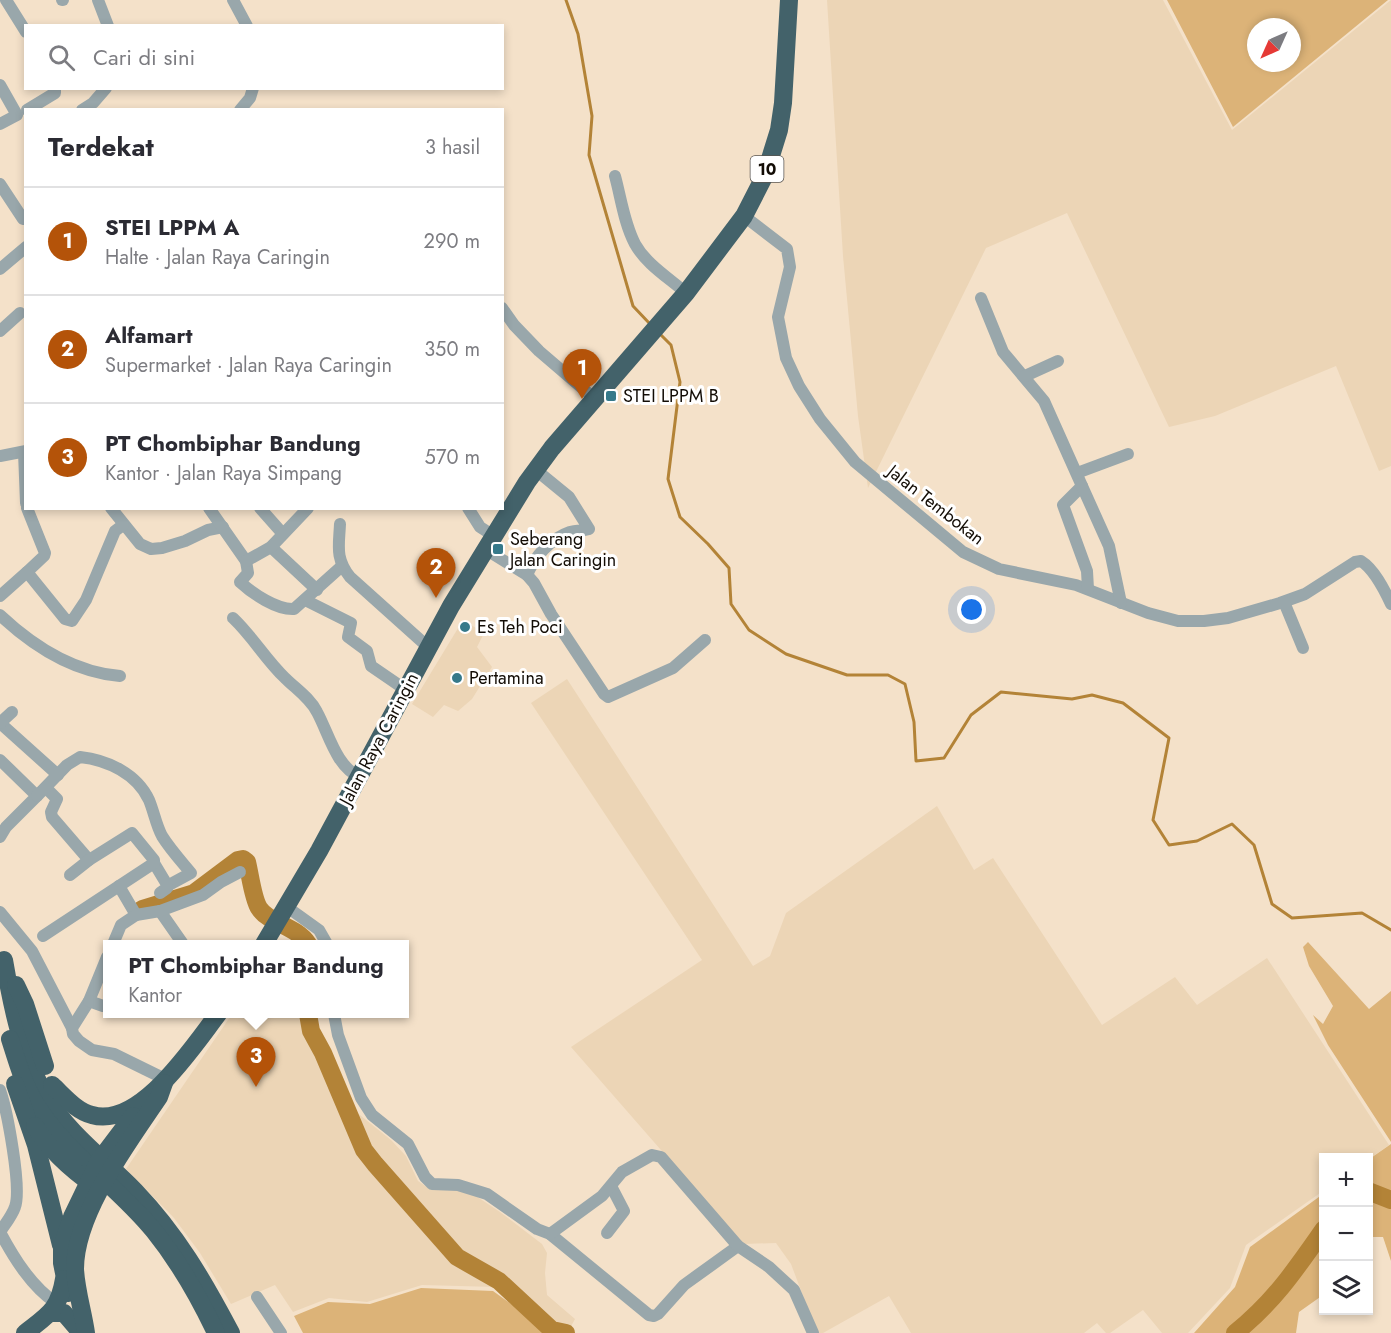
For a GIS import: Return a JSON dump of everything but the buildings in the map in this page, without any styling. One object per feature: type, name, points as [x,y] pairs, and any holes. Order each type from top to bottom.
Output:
[{"type":"highway","name":"10","points":[[687,293],[744,216],[765,175],[779,130],[783,103],[789,0]]},
{"type":"highway","name":"Jalan Raya Caringin","points":[[269,937],[360,777],[428,647],[489,543],[536,470],[687,293]]},
{"type":"highway","points":[[2,957],[9,1035],[7,1095],[36,1145],[62,1247],[64,1278],[80,1331]]},
{"type":"highway","points":[[2,957],[25,1004],[52,1085],[80,1124],[86,1138],[80,1151],[66,1155],[57,1153]]},
{"type":"highway","points":[[0,1006],[9,1035],[61,1118],[162,1220],[191,1260],[210,1306],[216,1333]]},
{"type":"highway","points":[[62,1247],[72,1217],[121,1141],[212,1018]]},
{"type":"highway","points":[[52,1085],[77,1108],[121,1141]]},
{"type":"highway","points":[[77,1108],[91,1115],[103,1117],[125,1112],[160,1089]]},
{"type":"highway","points":[[7,1095],[57,1153],[94,1185]]},
{"type":"highway","points":[[80,1331],[76,1256],[94,1185]]},
{"type":"highway","points":[[25,1333],[54,1308],[64,1278]]},
{"type":"highway","points":[[210,1306],[236,1331]]},
{"type":"highway","points":[[54,1308],[64,1313],[80,1331]]},
{"type":"street","points":[[6,0],[24,29]]},
{"type":"street","points":[[98,0],[107,24]]},
{"type":"street","points":[[232,0],[246,24]]},
{"type":"street","points":[[0,87],[23,112],[0,124]]},
{"type":"street","points":[[30,108],[49,98],[55,90]]},
{"type":"street","points":[[85,108],[104,90]]},
{"type":"street","points":[[242,108],[253,90]]},
{"type":"street","points":[[615,176],[628,229],[636,246],[687,293]]},
{"type":"street","points":[[0,184],[4,199],[24,219]]},
{"type":"street","name":"Jalan Tembokan","points":[[744,216],[787,249],[790,267],[778,317],[786,358],[799,386],[820,419],[855,462],[926,523],[972,557],[999,569],[1088,583],[1121,603],[1178,621],[1228,618],[1284,602],[1305,594],[1360,561],[1365,564],[1384,589],[1391,604]]},
{"type":"street","points":[[0,269],[24,249]]},
{"type":"street","points":[[981,298],[1004,352],[1044,401],[1109,546],[1121,603]]},
{"type":"street","points":[[504,311],[538,351],[595,399]]},
{"type":"street","points":[[0,331],[24,314]]},
{"type":"street","points":[[1025,376],[1058,361]]},
{"type":"street","points":[[0,456],[24,451]]},
{"type":"street","points":[[1077,473],[1128,454]]},
{"type":"street","points":[[526,575],[533,561],[556,539],[572,532],[589,529],[569,497],[536,470]]},
{"type":"street","points":[[1082,486],[1064,503],[1063,509],[1088,583]]},
{"type":"street","points":[[2,592],[27,572],[45,553],[28,510]]},
{"type":"street","points":[[114,510],[140,544],[151,549],[185,541],[208,530],[223,527]]},
{"type":"street","points":[[210,510],[246,561],[248,573],[240,582],[250,591],[291,610],[317,590],[342,566]]},
{"type":"street","points":[[262,510],[283,534]]},
{"type":"street","points":[[246,561],[271,547],[306,510]]},
{"type":"street","points":[[469,510],[489,543],[534,583],[556,621],[608,697],[673,668],[705,640]]},
{"type":"street","points":[[340,524],[339,556],[342,566],[350,577],[428,647]]},
{"type":"street","points":[[27,572],[65,619],[72,621],[86,600],[115,531],[123,525]]},
{"type":"street","points":[[271,547],[317,590]]},
{"type":"street","points":[[305,600],[351,623],[348,637],[367,651],[371,666],[406,690]]},
{"type":"street","points":[[1284,602],[1303,648]]},
{"type":"street","points":[[0,615],[16,631],[44,651],[101,674],[120,676]]},
{"type":"street","points":[[233,618],[255,641],[284,678],[308,699],[345,767],[360,777]]},
{"type":"street","points":[[12,712],[0,723],[58,775]]},
{"type":"street","points":[[0,837],[6,827],[67,765],[83,757],[111,765],[136,781],[144,790],[161,835],[191,873],[164,890],[154,860],[132,833],[70,875]]},
{"type":"street","points":[[0,760],[42,792],[57,799],[51,812],[52,817],[89,860]]},
{"type":"street","points":[[43,936],[154,863]]},
{"type":"street","points":[[115,940],[121,925],[136,915],[160,911],[203,895],[240,872]]},
{"type":"street","points":[[119,886],[136,915]]},
{"type":"street","points":[[286,910],[319,930],[324,940]]},
{"type":"street","points":[[160,911],[180,940]]},
{"type":"street","points":[[0,912],[32,951],[73,1034],[79,1041],[92,1050],[114,1054],[160,1089]]},
{"type":"street","points":[[72,1028],[89,1001],[103,969]]},
{"type":"street","points":[[89,1001],[103,1006]]},
{"type":"street","points":[[335,1018],[338,1035],[361,1098],[372,1115],[408,1144],[424,1177],[432,1184],[458,1185],[486,1194],[537,1229],[550,1234],[649,1315],[658,1314],[684,1285],[738,1246]]},
{"type":"street","points":[[7,1095],[16,1199],[15,1208],[0,1232],[9,1249],[54,1308]]},
{"type":"street","points":[[550,1234],[602,1196],[622,1172],[657,1154],[686,1183],[738,1246],[769,1267],[794,1290],[813,1333]]},
{"type":"street","points":[[607,1233],[624,1210],[611,1186]]},
{"type":"street","points":[[257,1297],[281,1333]]},
{"type":"shaded area","points":[[827,0],[1163,0],[1232,130],[1391,0],[1391,466],[1379,471],[1336,366],[1215,416],[1169,427],[1067,213],[986,248],[868,488],[858,416],[843,256]]},
{"type":"shaded area","points":[[1167,0],[1388,0],[1301,71],[1301,18],[1247,18],[1247,72],[1300,72],[1233,127]]},
{"type":"shaded area","name":"Pertamina","points":[[463,620],[484,633],[477,647],[492,667],[472,699],[458,711],[444,705],[433,717],[412,704]]},
{"type":"shaded area","points":[[567,679],[753,966],[770,956],[786,913],[937,806],[974,870],[993,858],[1102,1025],[1175,977],[1197,1005],[1267,958],[1389,1145],[1373,1156],[1373,1153],[1319,1153],[1319,1194],[1246,1245],[1230,1288],[1188,1333],[1162,1333],[1143,1310],[1110,1333],[1106,1333],[1097,1323],[1084,1333],[911,1333],[889,1296],[823,1333],[817,1333],[791,1264],[776,1243],[743,1244],[571,1047],[702,960],[531,703]]},
{"type":"shaded area","points":[[1308,942],[1369,1009],[1391,991],[1391,1142],[1328,1045],[1313,1015],[1323,1024],[1333,1006],[1309,966],[1303,947]]},
{"type":"shaded area","points":[[229,1018],[312,1018],[313,1029],[350,1107],[391,1140],[406,1156],[418,1181],[431,1190],[467,1190],[542,1244],[547,1253],[545,1273],[547,1295],[575,1319],[569,1330],[533,1315],[495,1287],[422,1285],[367,1302],[329,1298],[293,1312],[275,1285],[231,1304],[200,1253],[174,1218],[126,1169]]},
{"type":"shaded area","points":[[1391,1144],[1391,1261],[1383,1237],[1373,1237],[1373,1157]]},
{"type":"shaded area","points":[[1319,1197],[1319,1298],[1299,1312],[1296,1333],[1194,1333],[1235,1287],[1250,1247]]},
{"type":"shaded area","points":[[421,1288],[493,1291],[551,1333],[303,1333],[294,1316],[328,1302],[370,1304]]},
{"type":"waterway","points":[[566,0],[578,34],[592,116],[589,155],[633,306],[650,324]]},
{"type":"waterway","points":[[659,333],[671,345],[680,382],[668,479],[680,517],[729,568],[731,604],[749,630],[786,654],[847,675],[888,675],[905,684],[914,722],[916,761],[944,758],[971,715],[1001,692],[1072,699],[1092,695],[1123,703],[1169,738],[1153,820],[1169,845],[1197,841],[1232,824],[1254,845],[1272,904],[1292,918],[1362,913],[1391,930]]},
{"type":"waterway","points":[[142,909],[194,893],[238,860],[243,859],[247,862],[253,893],[259,908],[269,918],[297,933],[305,940]]},
{"type":"waterway","points":[[309,1018],[311,1031],[323,1053],[364,1150],[375,1164],[457,1257],[499,1281],[552,1330],[566,1333]]},
{"type":"waterway","points":[[1373,1193],[1391,1200]]},
{"type":"waterway","points":[[1235,1333],[1273,1297],[1319,1236]]},
{"type":"place","name":"STEI LPPM B","points":[[611,396]]},
{"type":"place","name":"STEI LPPM A","points":[[582,399]]},
{"type":"place","name":"Seberang Jalan Caringin","points":[[498,549]]},
{"type":"place","name":"Alfamart","points":[[436,598]]},
{"type":"place","name":"Es Teh Poci","points":[[465,627]]},
{"type":"place","name":"Pertamina","points":[[457,678]]},
{"type":"place","name":"PT Chombiphar Bandung","points":[[256,1087]]}]
